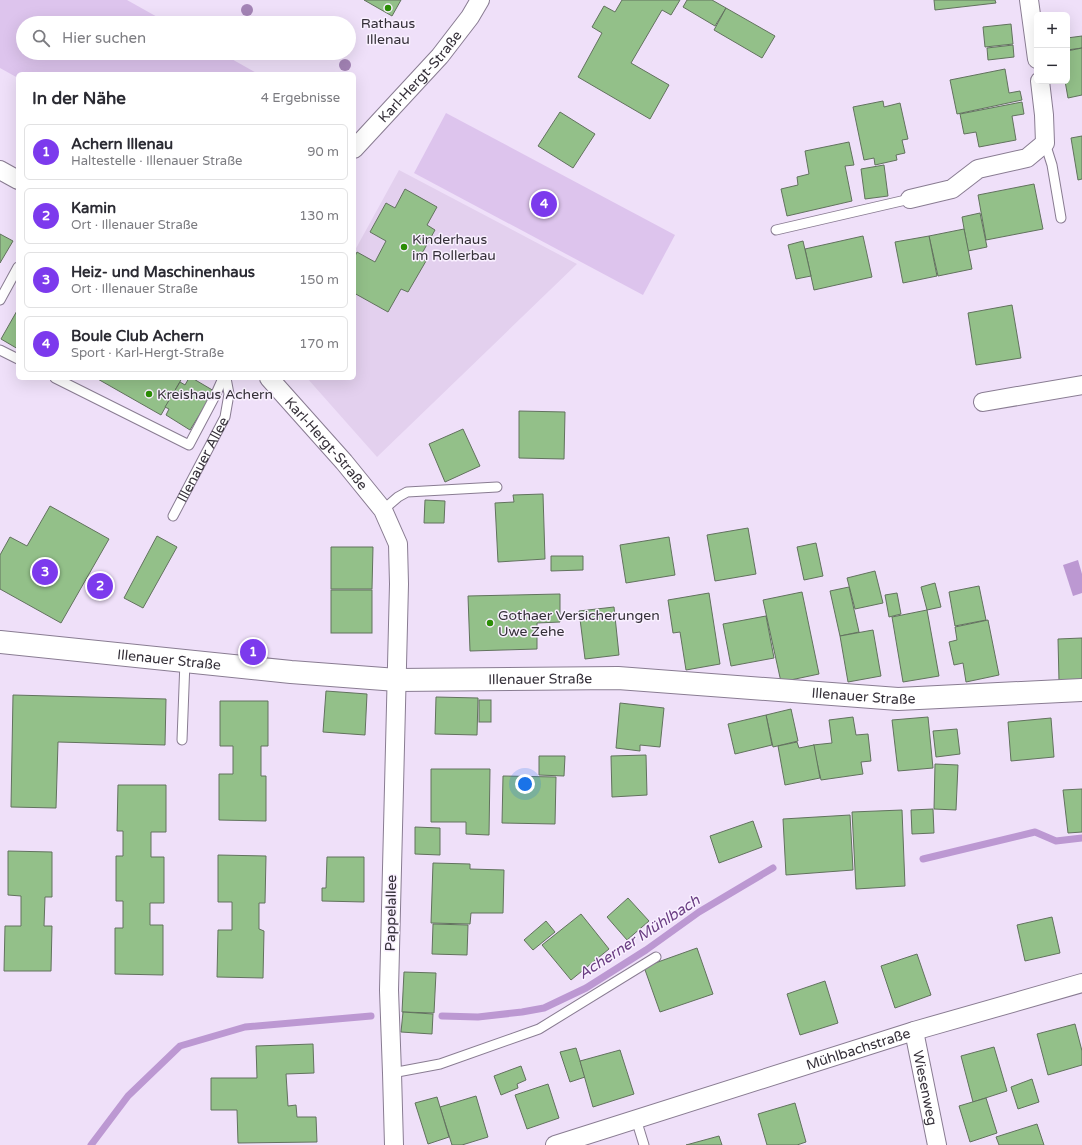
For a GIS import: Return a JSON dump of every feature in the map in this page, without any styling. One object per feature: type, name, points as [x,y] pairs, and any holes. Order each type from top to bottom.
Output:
[{"type":"main road","name":"Illenauer Straße","points":[[0,642],[291,672],[397,680],[618,678],[898,699],[1082,690]]},
{"type":"street","name":"Karl-Hergt-Straße","points":[[356,147],[440,56],[470,17],[480,0]]},
{"type":"street","points":[[1029,0],[1036,48]]},
{"type":"street","points":[[910,199],[952,190],[978,168],[1027,158],[1045,143],[1044,115],[1040,84]]},
{"type":"street","points":[[0,170],[16,179]]},
{"type":"street","name":"Karl-Hergt-Straße","points":[[271,380],[344,462],[383,510],[398,544],[399,584],[397,680]]},
{"type":"street","points":[[983,402],[1082,385]]},
{"type":"street","name":"Pappelallee","points":[[394,1145],[389,990],[397,680]]},
{"type":"street","name":"Mühlbachstraße","points":[[555,1145],[914,1031],[1082,983]]},
{"type":"street","name":"Wiesenweg","points":[[914,1031],[937,1145]]},
{"type":"lane","points":[[1045,143],[1052,165],[1061,218]]},
{"type":"lane","points":[[776,230],[910,199]]},
{"type":"lane","points":[[0,300],[16,271]]},
{"type":"lane","points":[[0,350],[16,358]]},
{"type":"lane","points":[[59,380],[189,446],[222,380]]},
{"type":"lane","name":"Illenauer Allee","points":[[173,516],[225,417],[229,394],[226,380]]},
{"type":"lane","points":[[383,510],[398,497],[407,492],[497,487]]},
{"type":"lane","points":[[182,740],[185,661]]},
{"type":"lane","points":[[392,1074],[440,1064],[539,1029],[656,957]]},
{"type":"lane","points":[[636,1119],[644,1145]]},
{"type":"shaded area","points":[[0,0],[127,0],[156,16],[16,16],[16,60],[233,60],[254,72],[16,72],[16,77],[0,68]]},
{"type":"shaded area","points":[[446,113],[675,235],[643,295],[414,173]]},
{"type":"shaded area","points":[[399,170],[577,264],[377,457],[309,380],[356,380],[356,248]]},
{"type":"shaded area","points":[[1078,560],[1082,574],[1082,593],[1073,596],[1063,565]]},
{"type":"building","name":"Rathaus Illenau","points":[[364,0],[401,0],[392,16]]},
{"type":"building","points":[[622,0],[680,0],[671,15],[662,10],[631,63],[669,85],[650,119],[578,77],[602,33],[592,27],[604,6],[615,12]]},
{"type":"building","points":[[687,0],[712,0],[726,8],[715,26],[683,7]]},
{"type":"building","points":[[934,0],[995,0],[996,3],[935,10]]},
{"type":"building","points":[[726,8],[775,36],[762,58],[714,30]]},
{"type":"building","points":[[1011,24],[1013,44],[985,47],[983,27]]},
{"type":"building","points":[[1082,36],[1082,48],[1070,50],[1070,38]]},
{"type":"building","points":[[1013,45],[1014,57],[988,60],[987,48]]},
{"type":"building","points":[[1082,48],[1082,95],[1068,98],[1066,84],[1070,84],[1070,50]]},
{"type":"building","points":[[1005,69],[1009,93],[1020,91],[1022,100],[957,114],[950,80]]},
{"type":"building","points":[[883,101],[884,107],[900,103],[908,139],[902,140],[905,153],[896,155],[897,160],[875,165],[874,158],[864,160],[853,107]]},
{"type":"building","points":[[1022,102],[1024,114],[1012,116],[1016,140],[979,147],[976,132],[964,134],[960,114]]},
{"type":"building","points":[[560,112],[595,134],[573,168],[538,146]]},
{"type":"building","points":[[1082,136],[1082,179],[1078,180],[1071,138]]},
{"type":"building","points":[[849,142],[854,165],[845,166],[852,201],[787,216],[781,189],[798,185],[797,177],[809,174],[805,151]]},
{"type":"building","points":[[884,165],[888,196],[865,199],[861,169]]},
{"type":"building","points":[[1034,184],[1043,229],[986,240],[978,195]]},
{"type":"building","name":"Kinderhaus im Rollerbau","points":[[405,189],[437,207],[427,225],[435,230],[420,257],[426,261],[408,292],[401,289],[388,312],[356,294],[356,254],[357,252],[375,262],[386,241],[370,232],[386,203],[395,208]]},
{"type":"building","points":[[980,213],[987,247],[968,251],[962,217]]},
{"type":"building","points":[[964,229],[972,269],[938,276],[929,236]]},
{"type":"building","points":[[0,234],[13,241],[0,263]]},
{"type":"building","points":[[863,236],[872,277],[814,290],[805,249]]},
{"type":"building","points":[[929,236],[937,276],[903,283],[895,242]]},
{"type":"building","points":[[803,241],[811,276],[796,279],[788,245]]},
{"type":"building","points":[[1012,305],[1021,358],[976,365],[968,313]]},
{"type":"building","points":[[16,313],[16,348],[1,339]]},
{"type":"building","name":"Kreishaus Achern","points":[[100,380],[181,380],[161,415]]},
{"type":"building","points":[[188,380],[195,380],[214,391],[190,430],[166,415],[169,409],[165,407],[180,382],[185,385]]},
{"type":"building","points":[[519,411],[565,412],[564,459],[519,458]]},
{"type":"building","points":[[463,429],[480,466],[445,482],[429,444]]},
{"type":"building","points":[[543,494],[545,559],[498,562],[495,503],[514,502],[513,495]]},
{"type":"building","points":[[425,500],[445,501],[444,523],[424,523]]},
{"type":"building","points":[[50,506],[109,539],[61,623],[0,589],[0,555],[10,537],[27,546]]},
{"type":"building","points":[[748,528],[756,574],[715,581],[707,535]]},
{"type":"building","points":[[157,536],[177,547],[143,608],[124,598]]},
{"type":"building","points":[[669,537],[675,575],[626,583],[620,545]]},
{"type":"building","points":[[816,543],[823,576],[804,580],[797,547]]},
{"type":"building","points":[[331,547],[373,547],[372,589],[331,589]]},
{"type":"building","points":[[551,556],[583,556],[583,570],[551,571]]},
{"type":"building","points":[[875,571],[883,603],[855,609],[847,578]]},
{"type":"building","points":[[98,576],[110,583],[103,596],[91,589]]},
{"type":"building","points":[[935,583],[941,607],[927,610],[921,587]]},
{"type":"building","points":[[979,586],[986,620],[955,626],[949,592]]},
{"type":"building","points":[[849,587],[859,632],[840,636],[830,591]]},
{"type":"building","points":[[331,590],[372,590],[372,633],[331,633]]},
{"type":"building","points":[[802,592],[819,674],[781,682],[763,600]]},
{"type":"building","points":[[709,593],[720,664],[686,670],[680,632],[673,633],[668,600]]},
{"type":"building","points":[[897,593],[901,614],[889,617],[885,595]]},
{"type":"building","points":[[560,594],[560,622],[537,623],[537,649],[470,651],[468,596]]},
{"type":"building","points":[[614,607],[619,655],[585,659],[579,611]]},
{"type":"building","points":[[927,610],[939,676],[903,682],[892,617]]},
{"type":"building","points":[[766,616],[774,658],[731,666],[723,624]]},
{"type":"building","points":[[988,620],[999,675],[966,682],[963,663],[954,665],[949,642],[957,640],[955,627]]},
{"type":"building","points":[[873,630],[881,676],[848,682],[840,636]]},
{"type":"building","points":[[1082,638],[1082,681],[1059,681],[1058,639]]},
{"type":"building","points":[[326,691],[367,694],[365,735],[323,732]]},
{"type":"building","points":[[13,695],[166,699],[165,745],[58,742],[56,808],[11,807]]},
{"type":"building","points":[[436,697],[478,698],[477,735],[435,734]]},
{"type":"building","points":[[479,700],[491,700],[491,722],[479,722]]},
{"type":"building","points":[[220,701],[268,701],[268,746],[261,746],[261,776],[266,776],[266,821],[219,820],[219,774],[233,774],[233,746],[220,746]]},
{"type":"building","points":[[620,703],[664,708],[660,747],[640,745],[640,751],[616,748]]},
{"type":"building","points":[[791,709],[798,741],[773,747],[766,715]]},
{"type":"building","points":[[766,715],[772,745],[735,754],[728,724]]},
{"type":"building","points":[[853,717],[856,735],[868,734],[871,761],[861,762],[863,774],[821,780],[813,745],[832,743],[829,720]]},
{"type":"building","points":[[928,717],[933,768],[898,771],[892,720]]},
{"type":"building","points":[[1051,718],[1054,757],[1011,761],[1008,722]]},
{"type":"building","points":[[957,729],[960,754],[936,757],[933,731]]},
{"type":"building","points":[[797,742],[799,748],[814,745],[820,778],[785,785],[778,746]]},
{"type":"building","points":[[646,755],[647,795],[612,797],[611,756]]},
{"type":"building","points":[[539,756],[565,756],[564,776],[539,775]]},
{"type":"building","points":[[935,764],[958,765],[956,810],[934,809]]},
{"type":"building","points":[[431,769],[490,769],[489,835],[466,834],[466,822],[431,822]]},
{"type":"building","points":[[503,776],[556,777],[555,824],[502,823]]},
{"type":"building","points":[[118,785],[166,785],[166,832],[151,832],[151,857],[164,857],[164,903],[150,903],[150,925],[163,925],[163,975],[115,974],[115,928],[123,928],[123,901],[116,901],[116,856],[123,856],[123,831],[117,831]]},
{"type":"building","points":[[1082,789],[1082,832],[1068,833],[1063,790]]},
{"type":"building","points":[[933,809],[934,833],[912,834],[911,810]]},
{"type":"building","points":[[902,810],[905,886],[856,889],[852,812]]},
{"type":"building","points":[[850,815],[853,870],[786,875],[783,819]]},
{"type":"building","points":[[753,821],[762,847],[719,863],[710,836]]},
{"type":"building","points":[[415,827],[440,828],[440,855],[415,854]]},
{"type":"building","points":[[8,851],[52,852],[52,897],[45,897],[44,926],[52,926],[51,971],[4,971],[5,926],[21,926],[21,896],[8,895]]},
{"type":"building","points":[[218,855],[266,856],[265,903],[259,903],[259,929],[264,931],[263,978],[217,977],[218,930],[232,930],[232,902],[218,902]]},
{"type":"building","points":[[327,857],[364,857],[364,902],[322,901],[322,888],[326,888]]},
{"type":"building","points":[[433,863],[470,864],[470,869],[504,870],[503,913],[471,913],[470,924],[431,923]]},
{"type":"building","points":[[628,898],[649,921],[627,940],[607,917]]},
{"type":"building","points":[[581,914],[609,949],[571,980],[542,945]]},
{"type":"building","points":[[1052,917],[1060,953],[1025,961],[1017,925]]},
{"type":"building","points":[[546,921],[555,932],[533,950],[524,940]]},
{"type":"building","points":[[433,924],[468,925],[467,955],[432,954]]},
{"type":"building","points":[[697,948],[713,994],[660,1012],[644,967]]},
{"type":"building","points":[[917,954],[931,995],[895,1008],[881,966]]},
{"type":"building","points":[[404,972],[436,973],[434,1013],[402,1012]]},
{"type":"building","points":[[825,981],[838,1023],[800,1035],[787,994]]},
{"type":"building","points":[[403,1012],[433,1014],[432,1034],[401,1032]]},
{"type":"building","points":[[1075,1024],[1082,1051],[1082,1065],[1048,1075],[1037,1034]]},
{"type":"building","points":[[313,1044],[314,1073],[286,1074],[288,1106],[296,1105],[297,1117],[316,1117],[317,1142],[238,1143],[237,1110],[211,1110],[211,1078],[257,1078],[256,1046]]},
{"type":"building","points":[[994,1047],[1007,1091],[973,1102],[961,1056]]},
{"type":"building","points":[[576,1048],[585,1077],[570,1082],[560,1052]]},
{"type":"building","points":[[620,1050],[634,1094],[593,1107],[580,1061]]},
{"type":"building","points":[[521,1066],[526,1080],[517,1084],[518,1088],[501,1095],[494,1076]]},
{"type":"building","points":[[1032,1079],[1039,1102],[1018,1109],[1011,1087]]},
{"type":"building","points":[[548,1084],[559,1118],[527,1129],[515,1095]]},
{"type":"building","points":[[476,1096],[488,1137],[462,1145],[452,1145],[440,1107]]},
{"type":"building","points":[[437,1097],[449,1137],[428,1144],[415,1103]]},
{"type":"building","points":[[986,1098],[997,1133],[970,1142],[959,1106]]},
{"type":"building","points":[[795,1103],[806,1142],[797,1145],[767,1145],[758,1114]]},
{"type":"building","points":[[1037,1124],[1044,1145],[999,1145],[996,1137]]},
{"type":"building","points":[[719,1136],[722,1145],[686,1145]]},
{"type":"waterway","name":"Acherner Mühlbach","points":[[923,859],[1035,832],[1056,841],[1082,838]]},
{"type":"waterway","name":"Acherner Mühlbach","points":[[442,1016],[478,1017],[544,1008],[586,988],[646,950],[699,912],[773,868]]},
{"type":"waterway","name":"Acherner Mühlbach","points":[[91,1145],[128,1096],[180,1046],[245,1027],[371,1016]]},
{"type":"place","name":"Rathaus Illenau","points":[[388,8]]},
{"type":"place","name":"Boule Club Achern","points":[[544,204]]},
{"type":"place","name":"Kinderhaus im Rollerbau","points":[[404,247]]},
{"type":"place","name":"Kreishaus Achern","points":[[149,394]]},
{"type":"place","name":"Heiz- und Maschinenhaus","points":[[45,572]]},
{"type":"place","name":"Kamin","points":[[100,586]]},
{"type":"place","name":"Gothaer Versicherungen Uwe Zehe","points":[[490,623]]},
{"type":"place","name":"Achern Illenau","points":[[253,652]]}]
